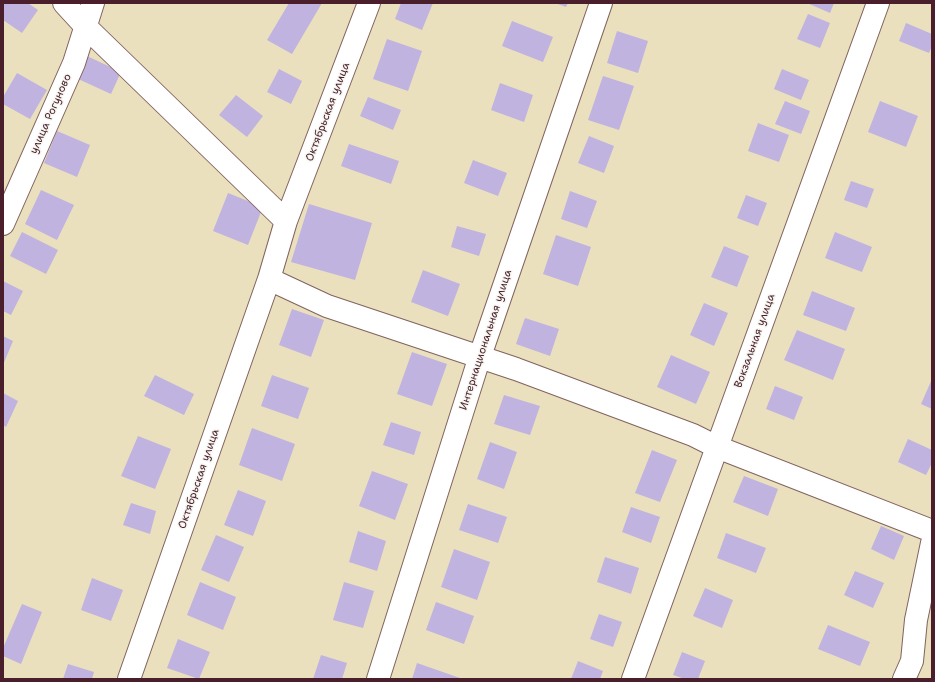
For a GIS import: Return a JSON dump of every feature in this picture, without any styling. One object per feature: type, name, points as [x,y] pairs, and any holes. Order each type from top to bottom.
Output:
[{"type":"street","points":[[64,3],[86,27],[286,221]]},
{"type":"street","name":"улица Рогуново","points":[[3,224],[74,62],[93,3]]},
{"type":"street","name":"Октябрьская улица","points":[[129,679],[269,279],[286,221],[369,3]]},
{"type":"street","name":"Интернациональная улица","points":[[378,679],[480,356],[601,3]]},
{"type":"street","name":"Вокзальная улица","points":[[633,679],[878,3]]},
{"type":"street","points":[[269,279],[327,306],[480,356],[693,435],[717,447],[932,531]]},
{"type":"street","points":[[904,679],[912,660],[916,620],[932,543]]},
{"type":"building","points":[[4,3],[28,3],[38,10],[22,33],[3,20]]},
{"type":"building","points":[[289,3],[322,3],[292,54],[267,40]]},
{"type":"building","points":[[401,3],[433,3],[422,30],[395,19]]},
{"type":"building","points":[[555,3],[568,3],[566,7]]},
{"type":"building","points":[[807,3],[834,3],[830,13]]},
{"type":"building","points":[[808,14],[830,23],[820,48],[797,39]]},
{"type":"building","points":[[512,21],[553,37],[543,62],[502,46]]},
{"type":"building","points":[[906,23],[932,34],[932,46],[929,53],[899,41]]},
{"type":"building","points":[[617,31],[648,41],[638,73],[607,63]]},
{"type":"building","points":[[387,39],[422,51],[408,91],[373,79]]},
{"type":"building","points":[[87,56],[121,72],[111,94],[76,78]]},
{"type":"building","points":[[279,69],[302,81],[291,104],[267,92]]},
{"type":"building","points":[[782,69],[809,80],[801,100],[774,89]]},
{"type":"building","points":[[17,73],[47,90],[30,119],[3,104],[3,97]]},
{"type":"building","points":[[603,76],[634,86],[619,130],[588,120]]},
{"type":"building","points":[[500,83],[533,95],[524,122],[491,110]]},
{"type":"building","points":[[236,95],[263,116],[247,137],[219,115]]},
{"type":"building","points":[[368,97],[401,110],[393,130],[360,116]]},
{"type":"building","points":[[785,101],[810,111],[801,134],[775,124]]},
{"type":"building","points":[[880,101],[918,116],[906,147],[868,132]]},
{"type":"building","points":[[758,123],[789,135],[779,162],[748,151]]},
{"type":"building","points":[[57,131],[90,145],[77,177],[44,163]]},
{"type":"building","points":[[589,136],[614,146],[604,173],[578,163]]},
{"type":"building","points":[[349,144],[399,161],[391,184],[341,166]]},
{"type":"building","points":[[473,160],[507,173],[498,196],[464,183]]},
{"type":"building","points":[[851,181],[874,189],[867,208],[844,200]]},
{"type":"building","points":[[41,190],[74,205],[57,240],[25,224]]},
{"type":"building","points":[[570,191],[597,201],[587,228],[561,219]]},
{"type":"building","points":[[228,193],[263,207],[248,245],[213,231]]},
{"type":"building","points":[[746,195],[767,203],[758,226],[737,218]]},
{"type":"building","points":[[309,204],[372,223],[355,280],[291,262]]},
{"type":"building","points":[[457,226],[486,234],[479,256],[451,247]]},
{"type":"building","points":[[22,232],[58,250],[46,274],[10,256]]},
{"type":"building","points":[[835,232],[872,247],[862,272],[825,258]]},
{"type":"building","points":[[556,235],[591,247],[578,286],[543,274]]},
{"type":"building","points":[[724,246],[749,256],[737,287],[711,277]]},
{"type":"building","points":[[423,270],[460,284],[448,316],[411,302]]},
{"type":"building","points":[[3,281],[23,291],[11,315],[3,311]]},
{"type":"building","points":[[812,291],[855,308],[846,331],[803,315]]},
{"type":"building","points":[[704,303],[728,313],[714,346],[690,335]]},
{"type":"building","points":[[292,309],[324,320],[311,357],[279,345]]},
{"type":"building","points":[[525,318],[559,329],[550,356],[516,344]]},
{"type":"building","points":[[797,330],[845,349],[833,380],[784,360]]},
{"type":"building","points":[[3,336],[13,341],[3,365]]},
{"type":"building","points":[[412,352],[447,364],[432,406],[397,394]]},
{"type":"building","points":[[671,355],[710,372],[696,404],[657,387]]},
{"type":"building","points":[[155,375],[194,394],[184,415],[144,396]]},
{"type":"building","points":[[272,375],[309,388],[298,419],[261,406]]},
{"type":"building","points":[[932,379],[932,409],[921,404]]},
{"type":"building","points":[[775,386],[803,397],[794,420],[766,409]]},
{"type":"building","points":[[3,393],[18,401],[6,427],[3,425]]},
{"type":"building","points":[[504,395],[540,406],[530,435],[494,424]]},
{"type":"building","points":[[391,422],[421,432],[414,455],[383,445]]},
{"type":"building","points":[[252,428],[295,444],[282,481],[239,465]]},
{"type":"building","points":[[138,436],[171,449],[155,489],[121,476]]},
{"type":"building","points":[[908,439],[932,450],[932,463],[926,475],[898,462]]},
{"type":"building","points":[[490,442],[517,452],[504,489],[477,479]]},
{"type":"building","points":[[652,450],[677,460],[660,502],[635,493]]},
{"type":"building","points":[[372,471],[408,484],[395,520],[359,506]]},
{"type":"building","points":[[744,476],[778,489],[768,516],[733,502]]},
{"type":"building","points":[[238,490],[266,501],[253,536],[224,525]]},
{"type":"building","points":[[131,503],[156,511],[150,534],[123,525]]},
{"type":"building","points":[[468,504],[507,517],[498,543],[459,530]]},
{"type":"building","points":[[631,507],[660,517],[651,543],[622,532]]},
{"type":"building","points":[[881,526],[904,536],[894,560],[871,549]]},
{"type":"building","points":[[358,531],[386,541],[377,571],[349,562]]},
{"type":"building","points":[[726,533],[766,548],[756,573],[717,558]]},
{"type":"building","points":[[216,535],[244,547],[229,582],[201,570]]},
{"type":"building","points":[[454,549],[490,562],[477,600],[441,587]]},
{"type":"building","points":[[605,557],[639,568],[631,594],[597,582]]},
{"type":"building","points":[[855,571],[884,583],[873,608],[844,595]]},
{"type":"building","points":[[92,578],[123,590],[111,621],[81,610]]},
{"type":"building","points":[[200,582],[236,597],[223,630],[187,615]]},
{"type":"building","points":[[344,582],[374,591],[363,628],[333,620]]},
{"type":"building","points":[[705,588],[733,600],[722,628],[693,616]]},
{"type":"building","points":[[436,602],[474,616],[464,644],[426,630]]},
{"type":"building","points":[[22,604],[42,612],[21,664],[3,656],[3,648]]},
{"type":"building","points":[[599,614],[622,622],[613,647],[590,639]]},
{"type":"building","points":[[828,625],[870,642],[860,666],[818,649]]},
{"type":"building","points":[[178,639],[210,652],[199,679],[167,668]]},
{"type":"building","points":[[682,652],[705,661],[698,679],[685,679],[673,675]]},
{"type":"building","points":[[321,655],[347,663],[342,679],[313,679]]},
{"type":"building","points":[[578,661],[603,671],[600,679],[571,679]]},
{"type":"building","points":[[417,663],[460,678],[412,679]]},
{"type":"building","points":[[68,664],[94,672],[92,679],[63,679]]}]
